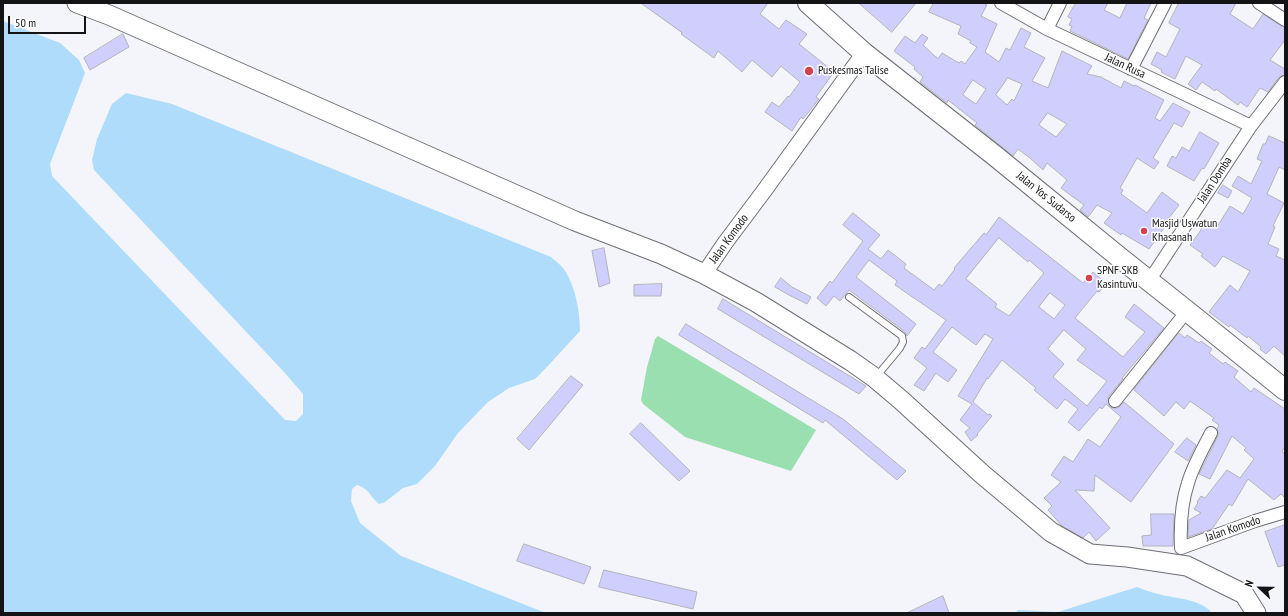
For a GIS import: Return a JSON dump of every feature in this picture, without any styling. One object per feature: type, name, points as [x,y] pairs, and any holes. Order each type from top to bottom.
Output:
[{"type":"highway","name":"Jalan Yos Sudarso","points":[[808,3],[864,53],[994,155],[1285,390]]},
{"type":"main road","points":[[77,3],[109,14],[575,221],[661,254],[704,274]]},
{"type":"main road","name":"Jalan Komodo","points":[[704,274],[756,302],[851,361],[875,378],[982,474],[1051,532],[1090,554],[1127,557],[1187,566],[1244,594],[1256,613]]},
{"type":"street","name":"Jalan Rusa","points":[[1001,3],[1047,29],[1251,126]]},
{"type":"street","points":[[1047,29],[1060,3]]},
{"type":"street","points":[[1131,69],[1165,3]]},
{"type":"street","points":[[1258,3],[1285,20]]},
{"type":"street","name":"Jalan Komodo","points":[[704,274],[864,53]]},
{"type":"street","name":"Jalan Domba","points":[[1149,281],[1251,126],[1284,87]]},
{"type":"street","points":[[1115,401],[1187,311]]},
{"type":"street","name":"Jalan Komodo","points":[[1211,432],[1187,484],[1180,522],[1181,548],[1255,521],[1285,512]]},
{"type":"lane","points":[[849,297],[902,336],[903,342],[900,348],[875,378]]},
{"type":"green space","points":[[658,336],[816,430],[791,471],[685,437],[643,404],[641,400],[647,367],[655,339]]},
{"type":"water","points":[[3,21],[60,43],[79,60],[85,73],[50,164],[52,176],[285,420],[296,421],[303,414],[303,394],[94,170],[92,160],[97,139],[112,104],[126,93],[172,104],[551,257],[562,267],[574,290],[578,306],[580,331],[535,379],[509,388],[488,402],[458,433],[435,466],[417,484],[403,488],[385,502],[379,504],[367,490],[357,485],[352,489],[351,501],[360,523],[401,556],[546,613],[3,613]]},
{"type":"water","points":[[1137,587],[1158,594],[1201,604],[1212,613],[1015,613],[1018,610],[1058,612]]},
{"type":"building","points":[[641,3],[768,3],[760,14],[779,29],[786,20],[807,34],[799,44],[834,72],[816,97],[819,99],[803,119],[801,117],[792,131],[765,112],[772,102],[779,107],[788,96],[789,97],[800,82],[781,66],[772,77],[752,60],[742,72],[718,51],[714,58]]},
{"type":"building","points":[[859,3],[916,3],[892,32]]},
{"type":"building","points":[[934,3],[983,3],[987,5],[981,16],[997,24],[985,52],[999,62],[1006,48],[1010,50],[1021,28],[1031,33],[1024,47],[1045,58],[1032,81],[1048,88],[1062,51],[1092,66],[1087,74],[1101,77],[1121,88],[1124,81],[1164,100],[1155,118],[1160,121],[1173,103],[1190,112],[1182,127],[1174,123],[1153,158],[1159,162],[1154,169],[1137,158],[1120,188],[1123,190],[1121,194],[1147,213],[1162,192],[1179,205],[1162,227],[1164,228],[1149,249],[1122,233],[1121,235],[1104,223],[1112,213],[1097,205],[1088,217],[1080,210],[1084,205],[1061,188],[1067,180],[1047,163],[1043,170],[1018,149],[1013,156],[975,125],[977,123],[948,100],[947,103],[920,82],[923,77],[914,69],[915,67],[894,51],[905,36],[915,43],[922,34],[928,38],[923,45],[938,59],[942,53],[959,63],[961,61],[965,64],[977,47],[970,43],[971,41],[958,34],[961,26],[929,12]],"holes":[[[1008,78],[1022,84],[1014,101],[1012,99],[1007,105],[996,95]],[[973,80],[986,89],[976,104],[963,95]],[[1048,113],[1067,124],[1056,137],[1039,125]]]},
{"type":"building","points":[[1076,3],[1108,3],[1104,10],[1120,18],[1127,3],[1151,3],[1144,18],[1148,20],[1128,59],[1070,31],[1072,26],[1069,25],[1072,19],[1068,17]]},
{"type":"building","points":[[1179,3],[1236,3],[1230,14],[1253,29],[1263,14],[1285,27],[1285,40],[1270,60],[1285,69],[1285,75],[1279,77],[1268,92],[1260,88],[1247,107],[1240,102],[1238,105],[1216,89],[1215,91],[1202,82],[1196,90],[1188,84],[1202,65],[1186,56],[1175,79],[1161,72],[1162,70],[1151,64],[1157,52],[1166,57],[1180,29],[1169,23]]},
{"type":"building","points":[[123,34],[129,47],[90,70],[84,58]]},
{"type":"building","points":[[1200,132],[1219,143],[1204,169],[1202,168],[1194,181],[1167,166],[1172,156],[1176,158],[1182,147],[1189,151]]},
{"type":"building","points":[[1269,136],[1285,143],[1285,170],[1279,167],[1267,194],[1284,203],[1273,226],[1275,227],[1268,244],[1279,249],[1276,256],[1285,260],[1285,356],[1274,346],[1266,354],[1260,349],[1261,347],[1248,336],[1247,338],[1230,325],[1229,327],[1209,312],[1230,285],[1238,292],[1250,271],[1223,256],[1215,267],[1201,256],[1203,254],[1190,245],[1206,220],[1217,227],[1230,206],[1243,214],[1252,198],[1232,186],[1238,176],[1251,184],[1262,161],[1257,159],[1263,144],[1265,144]]},
{"type":"building","points":[[1223,185],[1232,191],[1228,198],[1218,193]]},
{"type":"building","points":[[853,213],[880,235],[868,249],[881,259],[888,250],[906,264],[904,268],[934,290],[939,284],[942,286],[955,269],[954,268],[984,233],[986,235],[999,217],[1083,283],[1093,272],[1107,284],[1099,292],[1097,291],[1075,318],[1123,357],[1145,332],[1125,317],[1134,304],[1164,328],[1122,378],[1123,379],[1109,396],[1108,400],[1110,407],[1114,408],[1118,408],[1124,402],[1174,444],[1131,502],[1095,475],[1094,491],[1075,490],[1110,528],[1096,541],[1089,532],[1083,538],[1062,526],[1048,510],[1052,506],[1044,498],[1061,482],[1051,475],[1064,456],[1073,462],[1088,439],[1100,447],[1121,417],[1106,404],[1102,409],[1100,407],[1079,431],[1068,422],[1078,409],[1065,399],[1057,409],[1034,390],[1036,388],[1002,360],[988,379],[987,378],[973,402],[988,415],[990,414],[992,416],[977,434],[978,435],[971,441],[965,432],[970,428],[960,420],[972,404],[958,396],[993,339],[985,334],[976,345],[952,327],[933,352],[957,370],[948,382],[936,373],[924,391],[914,385],[927,368],[914,358],[922,347],[925,349],[946,320],[895,285],[897,281],[869,260],[856,277],[916,324],[907,336],[905,332],[849,290],[840,301],[834,296],[826,306],[817,298],[830,281],[832,283],[863,241],[843,225]],"holes":[[[999,238],[1044,273],[1009,316],[995,307],[997,304],[966,279]],[[1050,293],[1065,305],[1054,319],[1039,307]],[[1064,330],[1086,349],[1077,360],[1107,381],[1087,406],[1053,377],[1064,364],[1048,349]]]},
{"type":"building","points":[[604,248],[610,283],[599,287],[592,251]]},
{"type":"building","points":[[781,278],[792,287],[811,297],[807,304],[775,287]]},
{"type":"building","points":[[662,284],[661,296],[634,296],[634,285]]},
{"type":"building","points":[[723,299],[866,386],[859,394],[718,309]]},
{"type":"building","points":[[686,324],[843,419],[906,471],[897,480],[825,420],[823,423],[679,335]]},
{"type":"building","points":[[1179,333],[1185,338],[1187,335],[1199,343],[1201,341],[1212,349],[1209,353],[1223,364],[1225,362],[1238,371],[1234,377],[1251,392],[1254,388],[1285,409],[1285,447],[1282,451],[1285,454],[1285,498],[1281,494],[1274,500],[1248,479],[1232,506],[1229,504],[1212,529],[1188,537],[1189,520],[1201,513],[1194,509],[1201,496],[1205,498],[1227,470],[1240,478],[1254,459],[1244,450],[1246,448],[1232,436],[1210,479],[1199,474],[1218,436],[1217,429],[1219,425],[1212,420],[1214,418],[1190,401],[1184,409],[1176,402],[1164,416],[1134,390]]},
{"type":"building","points":[[571,376],[583,385],[529,450],[517,439]]},
{"type":"building","points":[[641,423],[690,471],[679,481],[630,434]]},
{"type":"building","points":[[1187,438],[1196,445],[1188,461],[1175,452]]},
{"type":"building","points":[[1151,514],[1174,514],[1173,546],[1143,546],[1142,536],[1151,535]]},
{"type":"building","points":[[1285,525],[1285,565],[1278,567],[1265,532]]},
{"type":"building","points":[[524,544],[591,567],[584,584],[517,561]]},
{"type":"building","points":[[604,570],[697,592],[693,609],[599,587]]},
{"type":"building","points":[[943,596],[949,613],[907,613]]},
{"type":"place","name":"Puskesmas Talise","points":[[809,71]]},
{"type":"place","name":"Masjid Uswatun Khasanah","points":[[1144,231]]},
{"type":"place","name":"SPNF SKB Kasintuvu","points":[[1089,278]]}]
